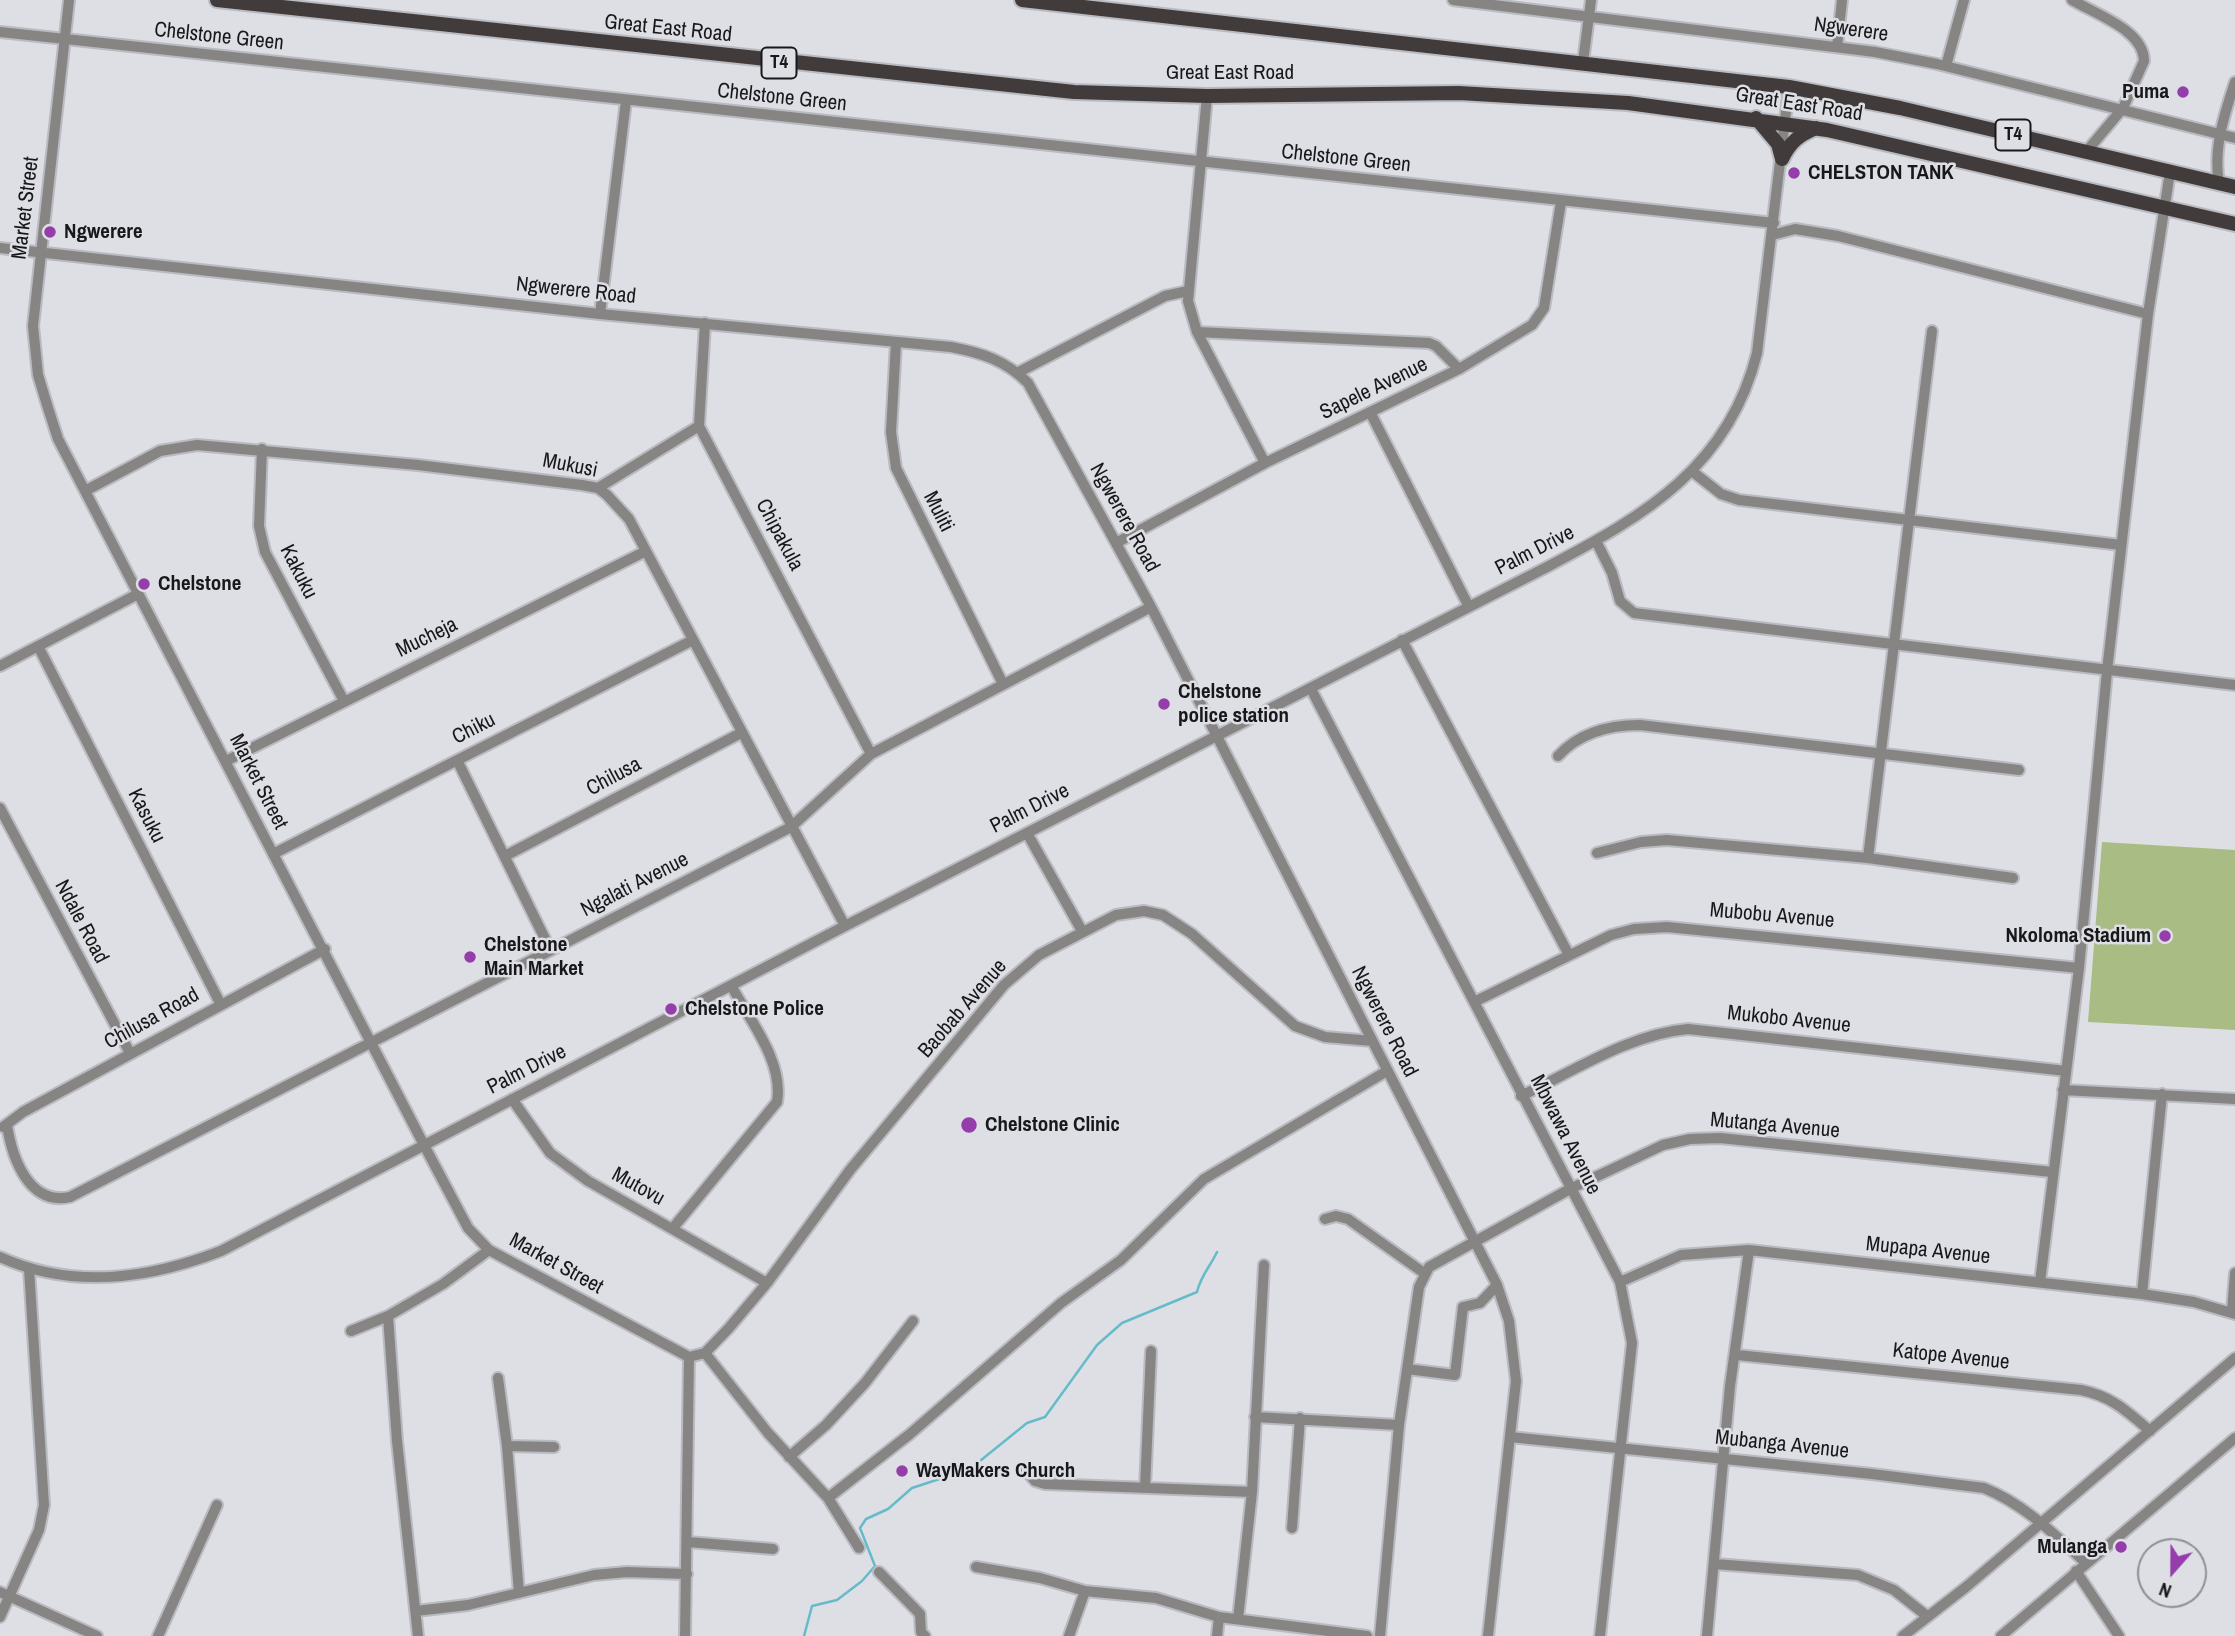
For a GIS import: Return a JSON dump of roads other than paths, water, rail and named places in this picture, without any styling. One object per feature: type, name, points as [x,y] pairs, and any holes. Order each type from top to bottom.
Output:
[{"type":"main road","name":"Great East Road","points":[[217,0],[1047,89],[1207,96],[1459,93],[1535,96],[1756,118],[1816,128],[2235,224]]},
{"type":"main road","name":"Great East Road","points":[[1022,0],[1789,87],[1900,108],[2235,187]]},
{"type":"main road","points":[[1756,118],[1778,144],[1782,159]]},
{"type":"main road","points":[[1782,159],[1795,139],[1816,128]]},
{"type":"street","name":"Market Street","points":[[69,0],[33,326],[38,375],[58,439],[468,1228],[489,1250],[689,1357]]},
{"type":"street","name":"Ngwerere","points":[[1453,0],[1837,47],[1946,66],[2235,138]]},
{"type":"street","points":[[1583,62],[1591,0]]},
{"type":"street","points":[[1837,47],[1842,0]]},
{"type":"street","points":[[1946,66],[1964,0]]},
{"type":"street","points":[[2072,0],[2141,44],[2144,61],[2123,108],[2086,152]]},
{"type":"street","name":"Chelstone Green","points":[[0,32],[626,102],[1774,223]]},
{"type":"street","points":[[2219,183],[2217,166],[2220,134],[2235,82]]},
{"type":"street","name":"Palm Drive","points":[[0,1257],[29,1269],[81,1277],[110,1278],[181,1267],[221,1251],[1027,832],[1596,541],[1654,506],[1693,472],[1726,429],[1748,385],[1757,353],[1789,87]]},
{"type":"street","points":[[1207,96],[1188,291],[1197,332],[1265,463]]},
{"type":"street","points":[[600,313],[626,102]]},
{"type":"street","points":[[2040,1282],[2079,968],[2107,671],[2148,314],[2163,207],[2171,172]]},
{"type":"street","name":"Sapele Avenue","points":[[1116,543],[1265,463],[1459,369],[1532,325],[1542,314],[1561,202]]},
{"type":"street","points":[[1772,235],[1794,229],[1838,236],[2148,314]]},
{"type":"street","name":"Ngwerere Road","points":[[0,248],[980,353],[996,358],[1028,383],[1151,607],[1214,736],[1497,1285],[1515,1354],[1510,1437],[1488,1636]]},
{"type":"street","points":[[1017,373],[1165,296],[1188,291]]},
{"type":"street","points":[[598,488],[699,426],[705,323]]},
{"type":"street","points":[[1868,858],[1932,331]]},
{"type":"street","points":[[1197,332],[1429,343],[1436,346],[1459,369]]},
{"type":"street","name":"Muliti","points":[[896,343],[891,432],[896,468],[1003,684]]},
{"type":"street","points":[[1370,412],[1469,607]]},
{"type":"street","name":"Chipakula","points":[[699,426],[871,754]]},
{"type":"street","name":"Mukusi","points":[[85,491],[160,451],[197,445],[536,478],[598,488],[629,519],[845,926]]},
{"type":"street","name":"Kakuku","points":[[262,450],[259,526],[263,545],[344,701]]},
{"type":"street","points":[[1693,472],[1721,494],[1739,500],[2121,545]]},
{"type":"street","points":[[1596,541],[1612,573],[1620,601],[1634,613],[2235,685]]},
{"type":"street","name":"Mucheja","points":[[226,761],[646,551]]},
{"type":"street","points":[[0,666],[138,594]]},
{"type":"street","name":"Ngalati Avenue","points":[[3,1126],[23,1174],[34,1189],[46,1197],[58,1200],[82,1192],[791,827],[871,754],[1151,607]]},
{"type":"street","name":"Chiku","points":[[274,854],[693,640]]},
{"type":"street","points":[[1402,640],[1569,955]]},
{"type":"street","name":"Kasuku","points":[[38,646],[220,1003]]},
{"type":"street","name":"Mbwawa Avenue","points":[[1311,689],[1476,1001],[1521,1096],[1620,1282],[1632,1343],[1600,1636]]},
{"type":"street","points":[[1558,756],[1566,747],[1602,729],[1640,725],[2019,770]]},
{"type":"street","name":"Chilusa","points":[[505,856],[741,733]]},
{"type":"street","points":[[457,760],[550,949]]},
{"type":"street","name":"Ndale Road","points":[[0,808],[130,1053]]},
{"type":"street","points":[[1027,832],[1082,931]]},
{"type":"street","points":[[1597,853],[1641,842],[1667,840],[1868,858],[2013,878]]},
{"type":"street","name":"Baobab Avenue","points":[[705,1353],[767,1283],[850,1170],[1004,985],[1039,956],[1082,931],[1132,911],[1163,915],[1192,934],[1295,1026],[1325,1037],[1372,1041]]},
{"type":"street","name":"Mubobu Avenue","points":[[1476,1001],[1611,935],[1634,929],[1667,927],[2079,968]]},
{"type":"street","name":"Chilusa Road","points":[[3,1126],[23,1112],[220,1003],[325,949]]},
{"type":"street","points":[[673,1227],[777,1102],[780,1086],[775,1068],[732,987]]},
{"type":"street","name":"Mukobo Avenue","points":[[1521,1096],[1637,1041],[1662,1031],[1688,1029],[2066,1071]]},
{"type":"street","points":[[828,1498],[910,1434],[1061,1303],[1121,1260],[1204,1179],[1387,1071]]},
{"type":"street","points":[[2063,1090],[2235,1099]]},
{"type":"street","points":[[2142,1294],[2162,1094]]},
{"type":"street","name":"Mutovu","points":[[512,1099],[550,1153],[627,1206],[673,1227],[767,1283]]},
{"type":"street","name":"Mutanga Avenue","points":[[1424,1273],[1474,1239],[1570,1189],[1663,1145],[1690,1139],[1720,1139],[2052,1172]]},
{"type":"street","points":[[1325,1219],[1336,1216],[1348,1219],[1424,1273],[1399,1425],[1380,1636]]},
{"type":"street","points":[[351,1331],[388,1316],[443,1284],[489,1250]]},
{"type":"street","points":[[1707,1636],[1730,1387],[1737,1355],[1749,1250]]},
{"type":"street","name":"Mupapa Avenue","points":[[1620,1282],[1681,1255],[1749,1250],[2142,1294],[2233,1312]]},
{"type":"street","points":[[1238,1619],[1252,1492],[1264,1265]]},
{"type":"street","points":[[0,1617],[5,1594],[39,1530],[44,1505],[29,1269]]},
{"type":"street","points":[[2233,1312],[2235,1273]]},
{"type":"street","points":[[1407,1368],[1455,1375],[1463,1307],[1480,1303],[1497,1285]]},
{"type":"street","points":[[388,1316],[396,1429],[418,1636]]},
{"type":"street","points":[[789,1457],[826,1425],[865,1383],[913,1321]]},
{"type":"street","points":[[1145,1488],[1151,1351]]},
{"type":"street","points":[[685,1636],[689,1357],[705,1353],[789,1457],[828,1498],[859,1548]]},
{"type":"street","name":"Katope Avenue","points":[[1737,1355],[2081,1390],[2103,1395],[2120,1404],[2150,1431]]},
{"type":"street","points":[[1903,1636],[1966,1587],[2235,1358]]},
{"type":"street","points":[[498,1378],[508,1446],[519,1593]]},
{"type":"street","points":[[1255,1417],[1399,1425]]},
{"type":"street","points":[[1292,1528],[1300,1418]]},
{"type":"street","name":"Mubanga Avenue","points":[[1510,1437],[1965,1484],[2001,1495],[2041,1522],[2086,1563]]},
{"type":"street","points":[[2001,1636],[2235,1438]]},
{"type":"street","points":[[508,1446],[554,1447]]},
{"type":"street","points":[[1024,1468],[1035,1480],[1045,1484],[1252,1492]]},
{"type":"street","points":[[158,1636],[216,1506]]},
{"type":"street","points":[[688,1542],[774,1549]]},
{"type":"street","points":[[1714,1564],[1858,1575],[1894,1590],[1927,1616]]},
{"type":"street","points":[[976,1567],[1040,1578],[1085,1591],[1156,1598],[1219,1617],[1295,1632],[1367,1636]]},
{"type":"street","points":[[2076,1571],[2119,1636]]},
{"type":"street","points":[[879,1572],[920,1614],[923,1634],[909,1636]]},
{"type":"street","points":[[416,1611],[468,1605],[610,1573],[687,1574]]},
{"type":"street","points":[[1069,1636],[1085,1591]]},
{"type":"street","points":[[5,1594],[97,1636]]},
{"type":"street","points":[[1217,1636],[1219,1617]]},
{"type":"waterway","points":[[804,1636],[812,1606],[837,1600],[862,1581],[875,1566],[860,1528],[866,1519],[888,1509],[912,1488],[970,1469],[1027,1423],[1045,1417],[1097,1345],[1122,1323],[1197,1292],[1217,1252]]},
{"type":"place","name":"Puma","points":[[2183,92]]},
{"type":"place","name":"CHELSTON TANK","points":[[1794,173]]},
{"type":"place","name":"Ngwerere","points":[[50,232]]},
{"type":"place","name":"Chelstone","points":[[144,584]]},
{"type":"place","name":"Chelstone police station","points":[[1164,704]]},
{"type":"place","name":"Nkoloma Stadium","points":[[2165,936]]},
{"type":"place","name":"Chelstone Main Market","points":[[470,957]]},
{"type":"place","name":"Chelstone Police","points":[[671,1009]]},
{"type":"place","name":"Chelstone Clinic","points":[[969,1125]]},
{"type":"place","name":"WayMakers Church","points":[[902,1471]]},
{"type":"place","name":"Mulanga","points":[[2121,1547]]}]
